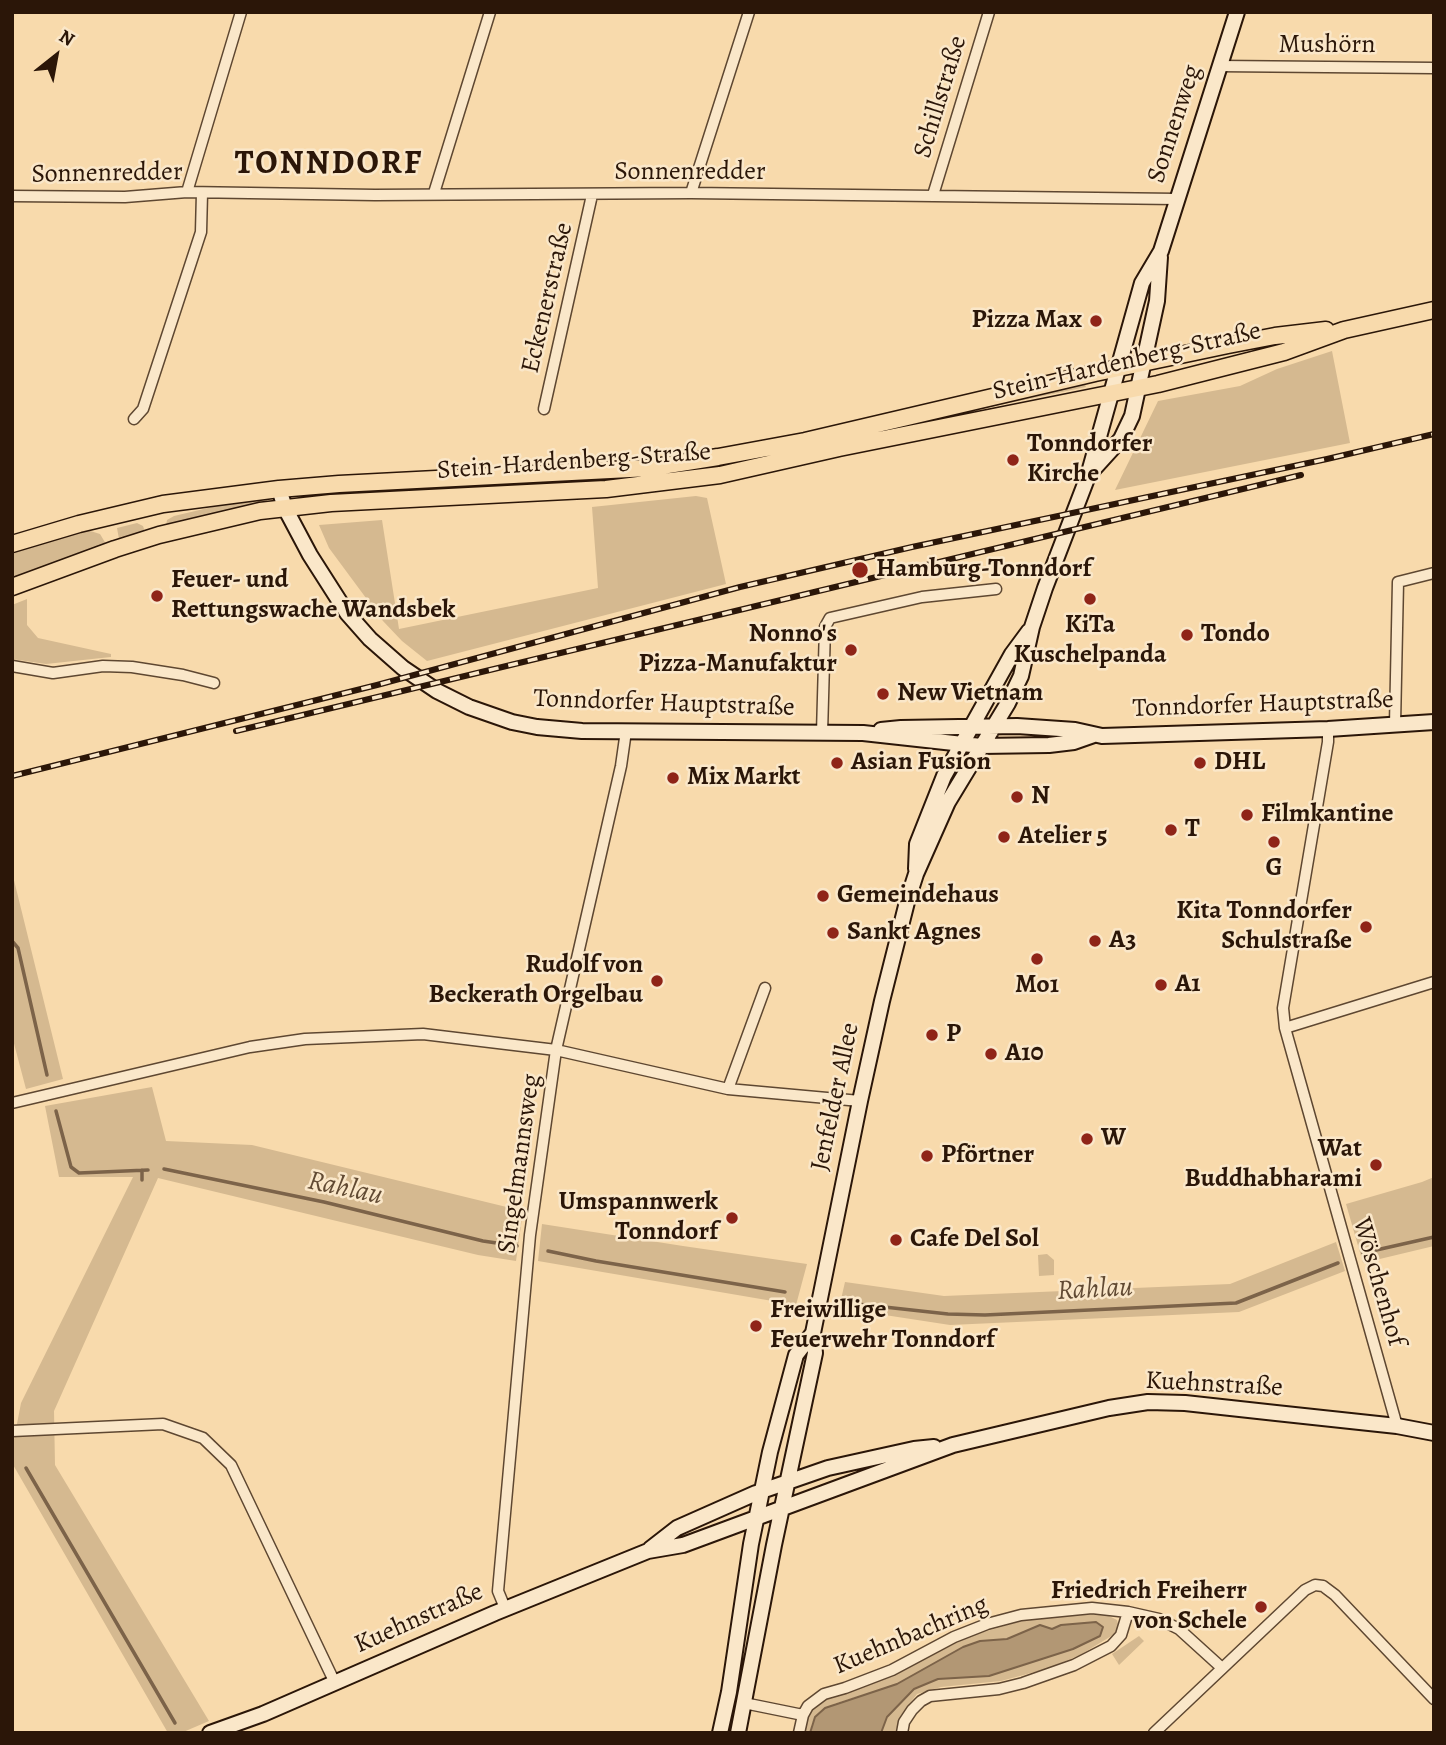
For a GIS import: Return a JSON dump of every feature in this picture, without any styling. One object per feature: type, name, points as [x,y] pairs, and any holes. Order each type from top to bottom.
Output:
[{"type":"main road","name":"Sonnenweg","points":[[1088,476],[1121,439],[1132,416],[1157,301],[1161,251],[1237,12]]},
{"type":"main road","name":"Sonnenweg","points":[[981,746],[1008,703],[1021,676],[1032,627],[1088,476],[1142,283],[1161,251]]},
{"type":"main road","name":"Stein-Hardenberg-Straße","points":[[12,587],[86,558],[159,535],[223,519],[331,503],[606,489],[709,477],[839,448],[1140,388],[1284,352],[1345,330],[1434,310]]},
{"type":"main road","name":"Stein-Hardenberg-Straße","points":[[12,544],[79,524],[163,504],[279,489],[649,468],[805,441],[1117,369],[1275,336],[1345,330]]},
{"type":"main road","name":"Tonndorfer Hauptstraße","points":[[279,489],[285,508],[310,555],[347,613],[380,649],[415,677],[459,702],[512,722],[570,730],[626,732],[863,733],[981,746],[1049,745],[1074,742],[1094,735]]},
{"type":"main road","name":"Sonnenweg","points":[[972,728],[1012,654],[1032,627]]},
{"type":"main road","name":"Tonndorfer Hauptstraße","points":[[863,733],[901,728],[994,726],[1075,730],[1094,735],[1328,729],[1434,722]]},
{"type":"main road","name":"Jenfelder Allee","points":[[916,874],[917,844],[944,776],[972,728]]},
{"type":"main road","name":"Jenfelder Allee","points":[[738,1733],[815,1353],[813,1334],[882,1001],[916,874],[948,802],[981,746]]},
{"type":"main road","name":"Jenfelder Allee","points":[[720,1733],[762,1490],[796,1355],[813,1334]]},
{"type":"main road","name":"Kuehnstraße","points":[[210,1733],[263,1714],[505,1608],[648,1550],[683,1545],[953,1445],[1109,1408],[1148,1402],[1185,1403],[1396,1426],[1434,1433]]},
{"type":"main road","name":"Kuehnstraße","points":[[648,1550],[677,1528],[762,1490],[828,1468],[914,1449],[953,1445]]},
{"type":"main road","points":[[729,1692],[744,1703]]},
{"type":"street","points":[[187,192],[241,12]]},
{"type":"street","points":[[434,193],[490,12]]},
{"type":"street","points":[[691,193],[748,12]]},
{"type":"street","name":"Schillstraße","points":[[933,195],[989,12]]},
{"type":"street","name":"Mushörn","points":[[1219,66],[1434,68]]},
{"type":"street","name":"Sonnenredder","points":[[12,196],[125,197],[187,192],[375,195],[691,193],[1177,199]]},
{"type":"street","name":"Sonnenredder","points":[[134,419],[143,409],[201,232],[202,193]]},
{"type":"street","name":"Eckenerstraße","points":[[544,409],[592,195]]},
{"type":"street","points":[[1395,724],[1398,582],[1434,573]]},
{"type":"street","points":[[822,733],[825,627],[830,618],[922,597],[996,589]]},
{"type":"street","points":[[12,666],[53,673],[103,666],[132,667],[214,683]]},
{"type":"street","name":"Wöschenhof","points":[[1328,729],[1328,744],[1283,1008],[1285,1028],[1396,1426]]},
{"type":"street","name":"Singelmannsweg","points":[[505,1608],[498,1591],[530,1234],[556,1050],[621,766],[626,732]]},
{"type":"street","points":[[1285,1028],[1434,982]]},
{"type":"street","points":[[728,1089],[765,988]]},
{"type":"street","points":[[12,1103],[250,1047],[305,1039],[423,1034],[556,1050],[728,1089],[860,1101]]},
{"type":"street","points":[[12,1431],[163,1424],[203,1438],[231,1465],[335,1683]]},
{"type":"street","points":[[1153,1733],[1305,1590],[1318,1585],[1335,1595],[1434,1699]]},
{"type":"street","name":"Kuehnbachring","points":[[803,1715],[815,1699],[824,1694],[883,1674],[987,1623],[1065,1609],[1092,1608],[1128,1612],[1169,1622],[1222,1668]]},
{"type":"street","points":[[902,1733],[904,1722],[912,1710],[930,1696],[999,1689],[1023,1683],[1074,1665],[1111,1646],[1121,1635],[1128,1612]]},
{"type":"street","points":[[744,1703],[803,1715],[799,1733]]},
{"type":"shaded area","points":[[1332,351],[1350,443],[1115,490],[1158,401],[1240,386],[1277,369]]},
{"type":"shaded area","points":[[1084,382],[1086,387],[990,407],[963,417],[855,438],[852,434]]},
{"type":"shaded area","points":[[715,465],[714,470],[671,478],[335,496],[334,492]]},
{"type":"shaded area","points":[[696,496],[707,498],[726,584],[427,661],[383,621],[329,548],[319,525],[382,520],[399,629],[598,588],[592,507]]},
{"type":"shaded area","points":[[267,499],[267,502],[166,526],[167,520],[174,516],[242,500]]},
{"type":"shaded area","points":[[137,523],[143,526],[145,532],[119,539],[117,528]]},
{"type":"shaded area","points":[[84,529],[100,534],[106,544],[12,581],[12,552]]},
{"type":"shaded area","points":[[27,599],[27,625],[38,638],[111,654],[111,657],[46,664],[12,659],[12,605]]},
{"type":"shaded area","points":[[12,872],[63,1079],[26,1089],[12,1036]]},
{"type":"shaded area","points":[[152,1087],[166,1141],[252,1145],[523,1211],[516,1261],[478,1255],[158,1178],[54,1411],[55,1465],[209,1721],[181,1733],[168,1733],[12,1463],[21,1403],[133,1177],[59,1177],[45,1106]]},
{"type":"shaded area","points":[[1434,1177],[1434,1246],[1363,1263],[1346,1204]]},
{"type":"shaded area","points":[[542,1224],[807,1264],[796,1305],[538,1261]]},
{"type":"shaded area","points":[[1336,1242],[1345,1271],[1239,1312],[950,1325],[839,1308],[845,1282],[944,1296],[1230,1284]]},
{"type":"shaded area","points":[[1047,1254],[1054,1260],[1054,1275],[1039,1276],[1038,1255]]},
{"type":"shaded area","points":[[1107,1615],[1117,1620],[1119,1627],[1113,1635],[1080,1655],[1046,1669],[1001,1681],[941,1687],[917,1694],[901,1715],[895,1733],[881,1733],[883,1725],[894,1707],[913,1689],[938,1679],[989,1676],[1073,1649],[1061,1625],[1052,1629],[1040,1625],[1007,1639],[980,1641],[963,1647],[897,1684],[834,1704],[812,1723],[810,1733],[803,1733],[808,1714],[821,1701],[888,1678],[970,1636],[1025,1620]]},
{"type":"shaded area","points":[[1096,1622],[1103,1627],[1100,1636],[1073,1649],[989,1676],[938,1679],[914,1689],[887,1717],[881,1733],[810,1733],[815,1717],[825,1708],[897,1684],[963,1647],[980,1641],[1007,1639],[1040,1625],[1052,1629],[1061,1625]]},
{"type":"shaded area","points":[[1139,1636],[1144,1641],[1119,1665],[1112,1654]]},
{"type":"waterway","name":"Rahlau","points":[[12,941],[18,948],[47,1075]]},
{"type":"waterway","name":"Rahlau","points":[[56,1111],[71,1167],[79,1173],[148,1170]]},
{"type":"waterway","name":"Rahlau","points":[[164,1169],[324,1202],[483,1241],[517,1246]]},
{"type":"waterway","points":[[142,1170],[142,1180]]},
{"type":"waterway","name":"Rahlau","points":[[1363,1253],[1434,1237]]},
{"type":"waterway","name":"Rahlau","points":[[548,1251],[785,1292]]},
{"type":"waterway","name":"Rahlau","points":[[848,1303],[948,1314],[985,1315],[1236,1303],[1338,1263]]},
{"type":"waterway","points":[[26,1468],[175,1723]]},
{"type":"railway","points":[[12,776],[377,685],[740,587],[1434,434]]},
{"type":"railway","points":[[236,731],[1301,475]]},
{"type":"place","name":"Pizza Max","points":[[1096,321]]},
{"type":"place","name":"Tonndorfer Kirche","points":[[1013,460]]},
{"type":"place","name":"Hamburg-Tonndorf","points":[[860,570]]},
{"type":"place","name":"Feuer- und Rettungswache Wandsbek","points":[[157,596]]},
{"type":"place","name":"KiTa Kuschelpanda","points":[[1090,599]]},
{"type":"place","name":"Tondo","points":[[1187,635]]},
{"type":"place","name":"Nonno's Pizza-Manufaktur","points":[[851,650]]},
{"type":"place","name":"New Vietnam","points":[[883,694]]},
{"type":"place","name":"Asian Fusion","points":[[837,763]]},
{"type":"place","name":"DHL","points":[[1200,763]]},
{"type":"place","name":"Mix Markt","points":[[673,778]]},
{"type":"place","name":"N","points":[[1017,797]]},
{"type":"place","name":"Filmkantine","points":[[1247,815]]},
{"type":"place","name":"T","points":[[1171,830]]},
{"type":"place","name":"Atelier 5","points":[[1004,837]]},
{"type":"place","name":"G","points":[[1274,842]]},
{"type":"place","name":"Gemeindehaus","points":[[823,896]]},
{"type":"place","name":"Kita Tonndorfer Schulstraße","points":[[1366,927]]},
{"type":"place","name":"Sankt Agnes","points":[[833,933]]},
{"type":"place","name":"A3","points":[[1095,941]]},
{"type":"place","name":"Mo1","points":[[1037,959]]},
{"type":"place","name":"Rudolf von Beckerath Orgelbau","points":[[657,981]]},
{"type":"place","name":"A1","points":[[1161,985]]},
{"type":"place","name":"P","points":[[932,1035]]},
{"type":"place","name":"A10","points":[[991,1054]]},
{"type":"place","name":"W","points":[[1087,1139]]},
{"type":"place","name":"Pförtner","points":[[927,1156]]},
{"type":"place","name":"Wat Buddhabharami","points":[[1376,1165]]},
{"type":"place","name":"Umspannwerk Tonndorf","points":[[732,1218]]},
{"type":"place","name":"Cafe Del Sol","points":[[896,1240]]},
{"type":"place","name":"Freiwillige Feuerwehr Tonndorf","points":[[756,1326]]},
{"type":"place","name":"Friedrich Freiherr von Schele","points":[[1261,1607]]},
{"type":"district","name":"TONNDORF","points":[[329,165]]}]
